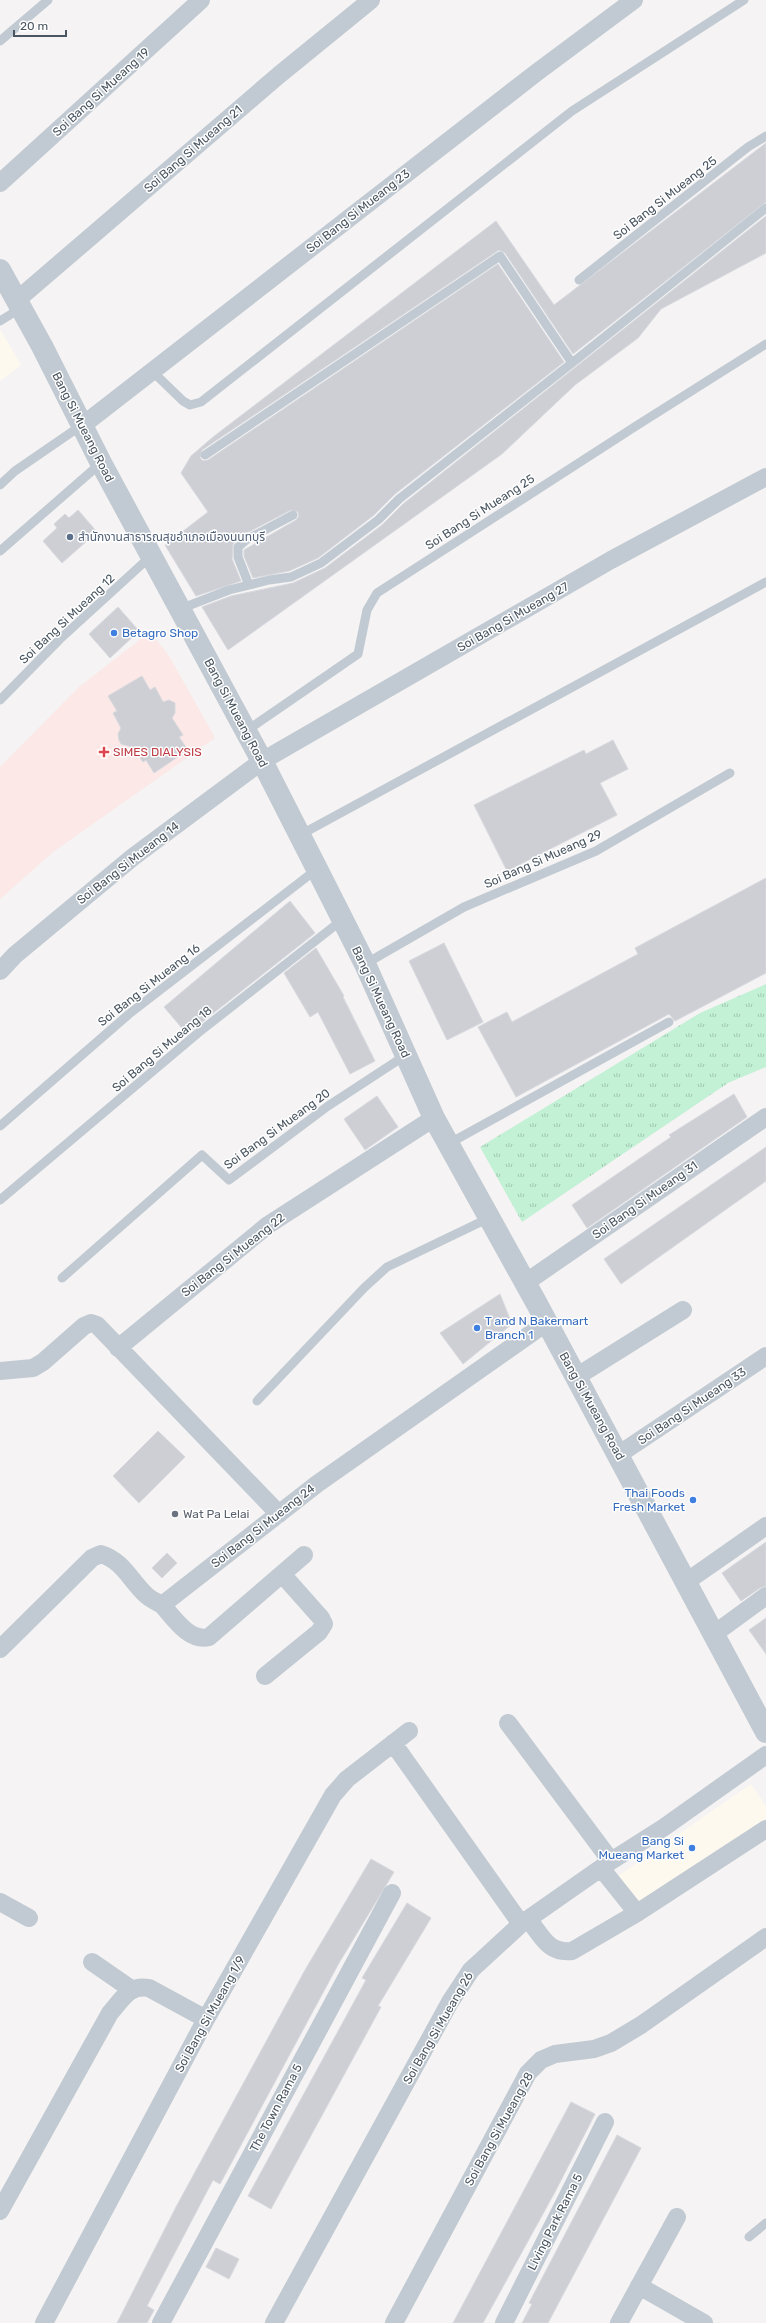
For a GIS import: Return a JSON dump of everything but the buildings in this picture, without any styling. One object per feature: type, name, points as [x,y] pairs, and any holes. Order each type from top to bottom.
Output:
[{"type":"street","name":"Soi Bang Si Mueang 19","points":[[0,183],[201,0]]},
{"type":"street","name":"Soi Bang Si Mueang 21","points":[[19,304],[279,75],[371,0]]},
{"type":"street","name":"Soi Bang Si Mueang 23","points":[[83,425],[536,73],[634,0]]},
{"type":"street","name":"Bang Si Mueang Road","points":[[0,270],[83,425],[101,463],[300,834],[365,964],[434,1118],[576,1377],[766,1731]]},
{"type":"street","name":"Soi Bang Si Mueang 27","points":[[262,761],[610,560],[766,477]]},
{"type":"street","name":"Soi Bang Si Mueang 14","points":[[0,971],[15,955],[133,857],[262,761]]},
{"type":"street","name":"Soi Bang Si Mueang 31","points":[[525,1283],[766,1117]]},
{"type":"street","name":"Soi Bang Si Mueang 22","points":[[118,1348],[268,1225],[434,1118]]},
{"type":"street","points":[[576,1377],[683,1310]]},
{"type":"street","points":[[0,1371],[33,1368],[43,1362],[84,1326],[91,1323],[97,1325],[279,1514]]},
{"type":"street","name":"Soi Bang Si Mueang 24","points":[[162,1605],[317,1484],[546,1323]]},
{"type":"street","name":"Soi Bang Si Mueang 33","points":[[618,1455],[766,1356]]},
{"type":"street","points":[[686,1582],[766,1526]]},
{"type":"street","points":[[0,1649],[92,1558],[101,1554],[112,1557],[120,1563],[146,1596],[162,1605],[192,1636],[201,1639],[209,1638],[304,1555]]},
{"type":"street","points":[[265,1676],[319,1632],[324,1624],[321,1618],[282,1574]]},
{"type":"street","points":[[714,1634],[766,1596]]},
{"type":"street","points":[[508,1723],[606,1864],[637,1913]]},
{"type":"street","name":"Soi Bang Si Mueang 1/9","points":[[44,2323],[206,2019],[333,1796],[347,1779],[409,1730]]},
{"type":"street","points":[[394,1743],[524,1921],[553,1950],[561,1952],[572,1951],[637,1913],[766,1829]]},
{"type":"street","name":"Soi Bang Si Mueang 26","points":[[274,2323],[450,2002],[471,1970],[524,1921],[606,1864],[664,1828],[766,1755]]},
{"type":"street","name":"The Town Rama 5","points":[[161,2323],[392,1893]]},
{"type":"street","points":[[0,1902],[29,1918]]},
{"type":"street","name":"Soi Bang Si Mueang 28","points":[[394,2323],[528,2073],[541,2060],[555,2054],[594,2049],[623,2036],[641,2025],[766,1937]]},
{"type":"street","points":[[92,1962],[131,1989]]},
{"type":"street","points":[[0,2211],[110,2013],[131,1989],[140,1986],[148,1988],[206,2019]]},
{"type":"street","name":"Living Park Rama 5","points":[[504,2323],[605,2122]]},
{"type":"street","points":[[618,2323],[677,2217]]},
{"type":"street","points":[[639,2286],[704,2323]]},
{"type":"lane","points":[[0,41],[48,0]]},
{"type":"lane","points":[[152,371],[183,401],[190,405],[200,402],[572,111],[744,0]]},
{"type":"lane","name":"Soi Bang Si Mueang 25","points":[[579,280],[748,147],[766,136]]},
{"type":"lane","points":[[180,609],[229,590],[291,577],[322,563],[378,520],[399,499],[766,208]]},
{"type":"lane","points":[[205,455],[500,256],[572,363]]},
{"type":"lane","points":[[0,321],[19,304]]},
{"type":"lane","name":"Soi Bang Si Mueang 25","points":[[246,731],[358,654],[367,610],[377,593],[622,434],[766,344]]},
{"type":"lane","points":[[0,485],[15,471],[83,425]]},
{"type":"lane","points":[[0,551],[101,463]]},
{"type":"lane","points":[[249,585],[238,557],[238,547],[246,540],[293,515]]},
{"type":"lane","name":"Soi Bang Si Mueang 12","points":[[0,700],[60,639],[151,556]]},
{"type":"lane","points":[[300,834],[766,582]]},
{"type":"lane","name":"Soi Bang Si Mueang 29","points":[[365,964],[464,907],[596,852],[730,772]]},
{"type":"lane","name":"Soi Bang Si Mueang 16","points":[[0,1126],[129,1014],[317,869]]},
{"type":"lane","name":"Soi Bang Si Mueang 18","points":[[0,1200],[198,1034],[342,920]]},
{"type":"lane","points":[[448,1144],[669,1022]]},
{"type":"lane","name":"Soi Bang Si Mueang 20","points":[[62,1278],[202,1155],[229,1180],[328,1106],[406,1056]]},
{"type":"lane","points":[[257,1401],[364,1288],[387,1267],[489,1218]]},
{"type":"lane","points":[[749,2237],[766,2223]]},
{"type":"shaded area","points":[[0,329],[21,365],[0,381]]},
{"type":"shaded area","name":"SIMES DIALYSIS","points":[[150,632],[169,656],[215,738],[53,852],[0,899],[0,767],[79,687]]},
{"type":"shaded area","name":"Bang Si Mueang Market","points":[[751,1784],[766,1806],[766,1819],[639,1907],[618,1876]]},
{"type":"green space","points":[[766,984],[766,1067],[728,1083],[522,1222],[480,1147],[700,1013]]},
{"type":"place","name":"สำนักงานสาธารณสุขอำเภอเมืองนนทบุรี","points":[[70,537]]},
{"type":"place","name":"Betagro Shop","points":[[114,633]]},
{"type":"place","name":"SIMES DIALYSIS","points":[[104,752]]},
{"type":"place","name":"T and N Bakermart Branch 1","points":[[477,1328]]},
{"type":"place","name":"Thai Foods Fresh Market","points":[[693,1500]]},
{"type":"place","name":"Wat Pa Lelai","points":[[175,1514]]},
{"type":"place","name":"Bang Si Mueang Market","points":[[692,1848]]}]
